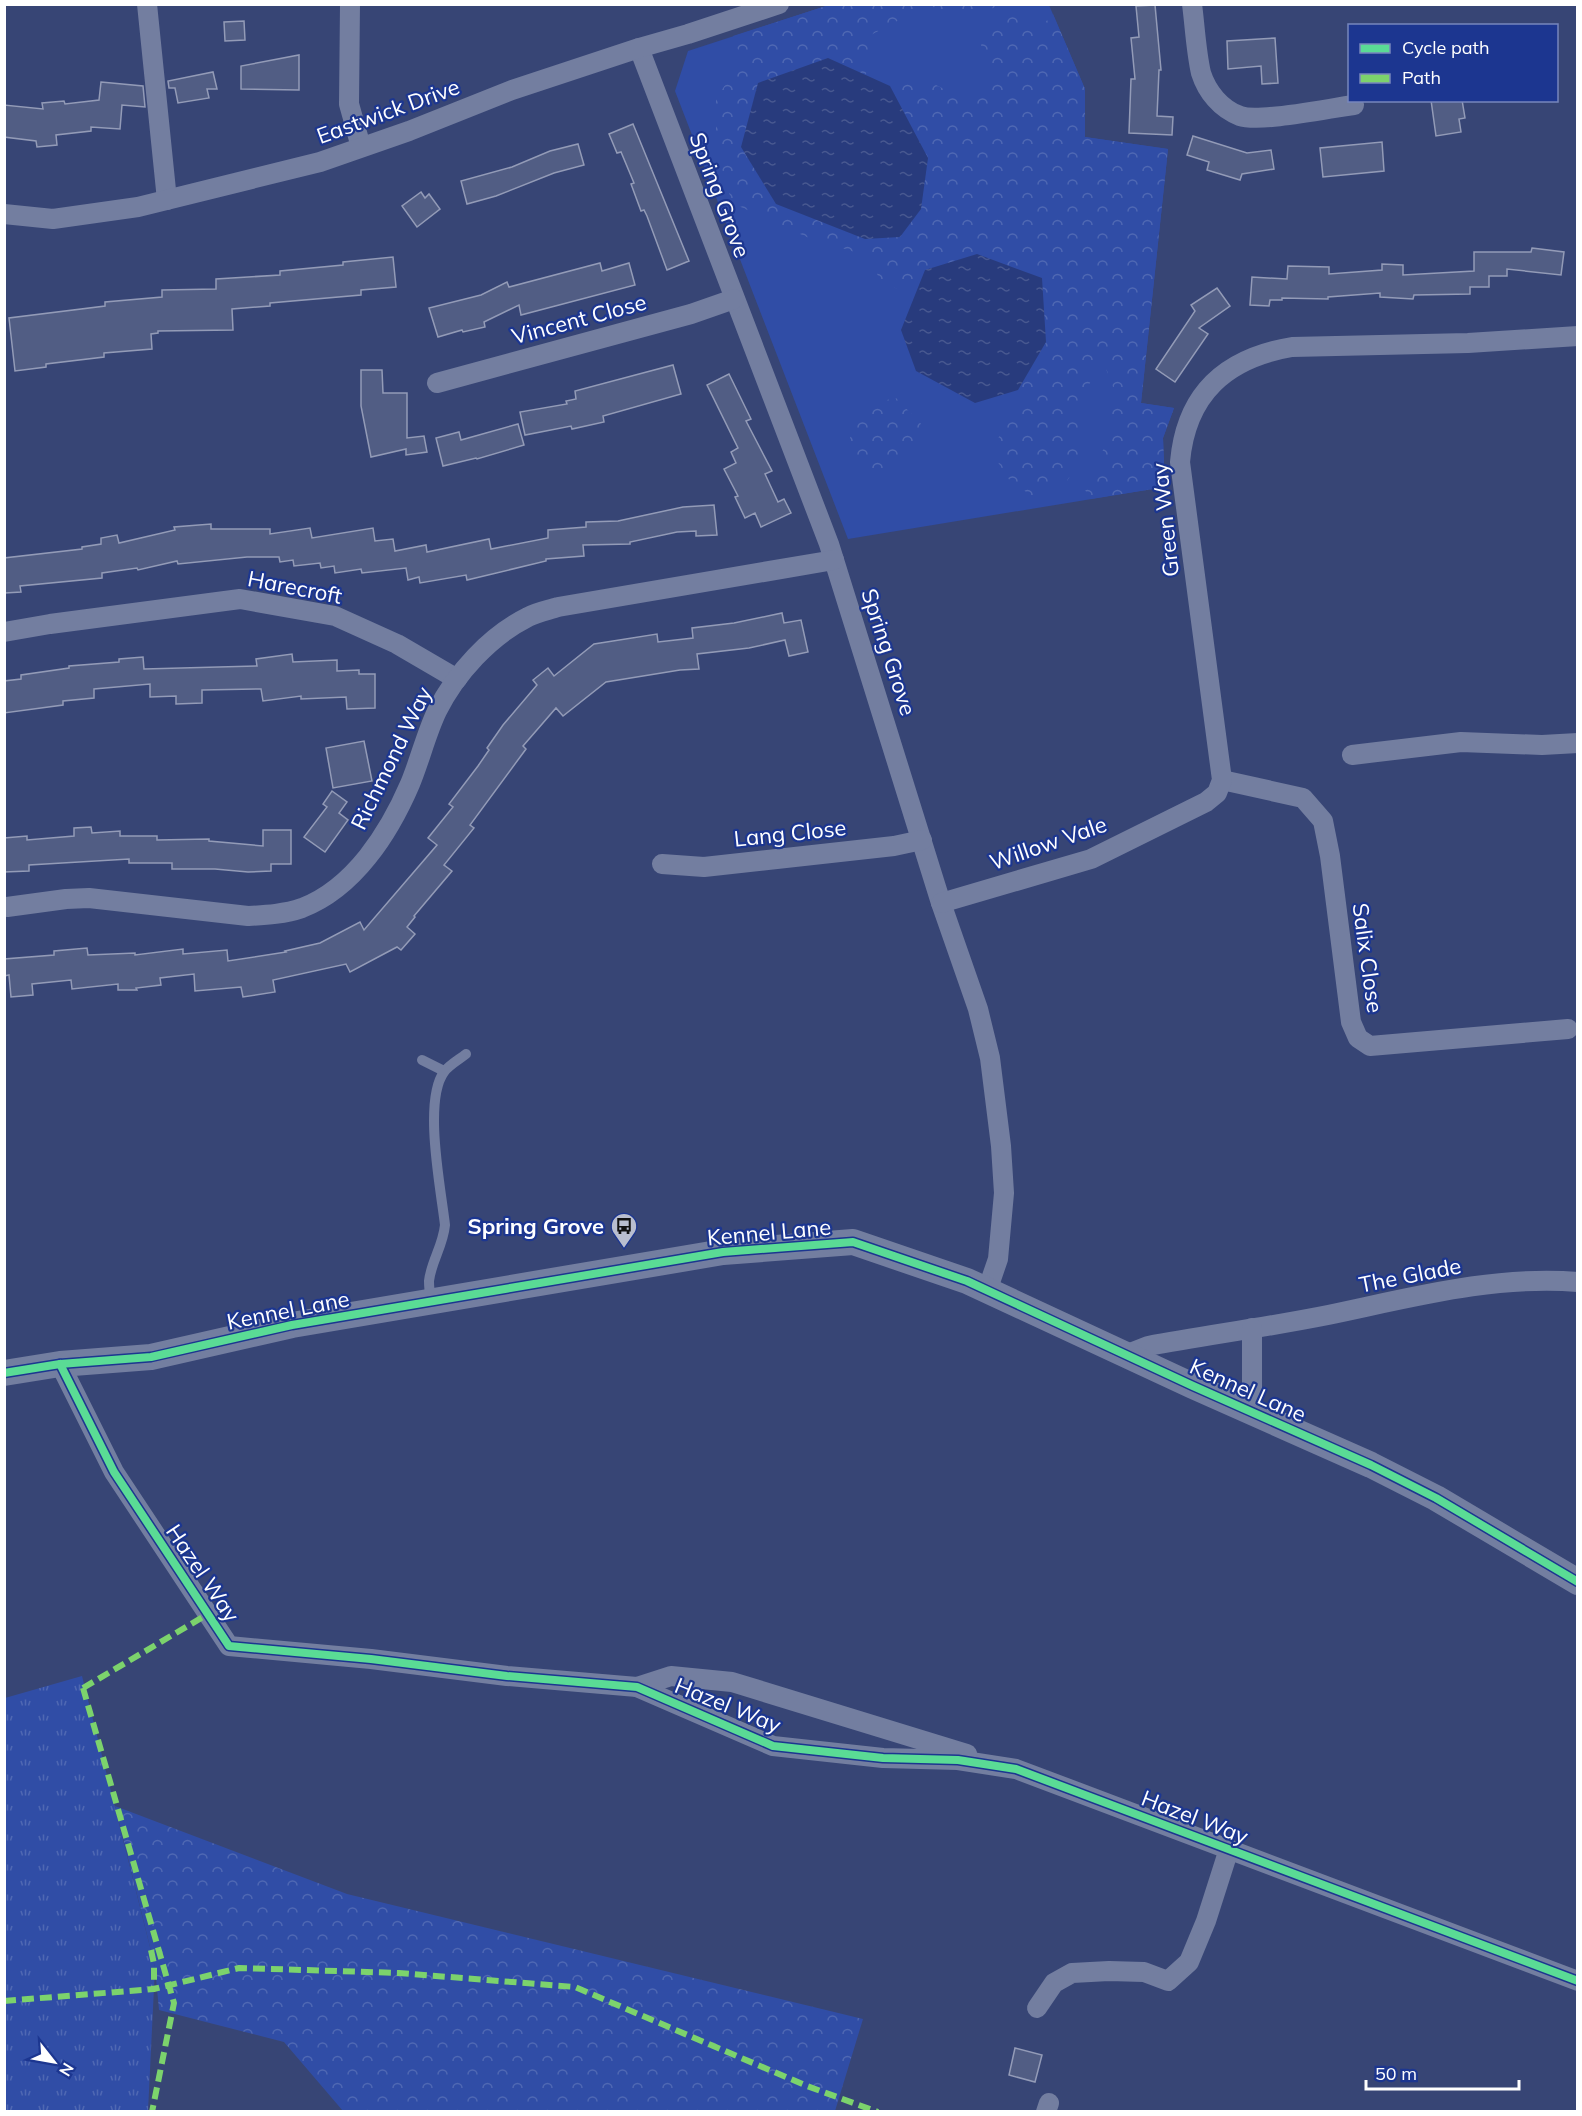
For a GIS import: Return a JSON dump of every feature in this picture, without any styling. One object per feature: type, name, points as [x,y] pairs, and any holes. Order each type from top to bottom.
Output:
[{"type":"street","points":[[147,4],[167,200]]},
{"type":"street","points":[[350,4],[349,104],[361,147]]},
{"type":"street","name":"Eastwick Drive","points":[[4,214],[53,219],[138,207],[320,162],[512,90],[779,4]]},
{"type":"street","points":[[1192,4],[1201,73],[1208,91],[1223,106],[1241,116],[1261,118],[1354,105]]},
{"type":"street","name":"Spring Grove","points":[[639,48],[834,560],[941,903],[978,1009],[990,1058],[1001,1146],[1004,1193],[998,1259],[987,1291]]},
{"type":"street","name":"Vincent Close","points":[[437,383],[691,314],[734,299]]},
{"type":"street","name":"Green Way","points":[[1222,780],[1180,462],[1182,440],[1190,418],[1202,396],[1219,377],[1236,366],[1272,351],[1292,347],[1468,343],[1578,336]]},
{"type":"street","name":"Richmond Way","points":[[7,907],[88,898],[248,916],[274,914],[301,908],[327,896],[351,875],[373,850],[411,782],[437,710],[457,679],[478,655],[504,632],[529,616],[558,607],[834,560]]},
{"type":"street","name":"Harecroft","points":[[4,633],[50,624],[240,599],[335,616],[397,644],[457,679]]},
{"type":"street","points":[[1352,755],[1461,742],[1542,745],[1578,743]]},
{"type":"street","name":"Willow Vale","points":[[941,903],[1090,859],[1206,802],[1217,793],[1222,780]]},
{"type":"street","name":"Salix Close","points":[[1222,780],[1303,798],[1323,821],[1330,856],[1351,1022],[1358,1038],[1370,1046],[1568,1029]]},
{"type":"street","name":"Lang Close","points":[[662,864],[704,867],[894,846],[922,840]]},
{"type":"street","name":"Kennel Lane","points":[[4,1373],[60,1364],[151,1357],[292,1325],[723,1252],[853,1242],[967,1281],[1371,1466],[1436,1498],[1578,1582]]},
{"type":"street","name":"The Glade","points":[[1125,1354],[1148,1347],[1465,1288],[1519,1282],[1578,1282]]},
{"type":"street","points":[[1252,1328],[1252,1412]]},
{"type":"street","name":"Hazel Way","points":[[60,1364],[114,1472],[229,1646],[371,1659],[507,1676],[637,1687],[773,1746],[883,1758],[958,1760],[1016,1769]]},
{"type":"street","name":"Hazel Way","points":[[637,1687],[671,1676],[732,1682],[1016,1769],[1578,1981]]},
{"type":"street","points":[[1037,2008],[1054,1983],[1072,1973],[1144,1972],[1168,1981],[1189,1962],[1206,1921],[1229,1849]]},
{"type":"lane","points":[[431,1301],[429,1282],[444,1239],[445,1225],[433,1114],[444,1071],[466,1054]]},
{"type":"lane","points":[[422,1060],[444,1071]]},
{"type":"green space","points":[[829,5],[1049,5],[1085,89],[1085,137],[1168,149],[1141,403],[1174,408],[1163,438],[1165,487],[848,539],[675,91],[688,51]]},
{"type":"green space","points":[[829,5],[927,5],[869,36],[866,75],[827,58],[928,158],[890,86],[924,79],[968,101],[989,78],[978,32],[1012,15],[1038,30],[1053,14],[1085,89],[1085,137],[1168,149],[1141,403],[1174,408],[1163,438],[1165,487],[1090,499],[1084,488],[1111,434],[1113,387],[1103,361],[1087,388],[1078,428],[1079,462],[1067,481],[1035,498],[1010,481],[990,450],[1028,394],[1018,390],[1046,342],[925,270],[914,298],[879,279],[871,257],[809,238],[732,203],[716,148],[716,98],[742,61],[733,36]]},
{"type":"green space","points":[[927,5],[999,5],[971,19]]},
{"type":"green space","points":[[896,398],[925,428],[913,458],[882,474],[863,463],[848,443],[863,405]]},
{"type":"green space","points":[[82,1676],[155,1967],[148,2111],[5,2111],[5,1698]]},
{"type":"green space","points":[[115,1806],[347,1894],[863,2019],[835,2111],[343,2111],[284,2042],[159,2010],[155,1967]]},
{"type":"water","points":[[828,58],[890,86],[928,158],[921,209],[900,237],[865,239],[776,204],[741,147],[758,83]]},
{"type":"water","points":[[977,254],[1042,278],[1046,342],[1018,390],[975,403],[916,371],[901,330],[925,270]]},
{"type":"building","points":[[1155,5],[1161,70],[1159,70],[1157,116],[1173,117],[1172,135],[1129,133],[1131,79],[1135,79],[1131,38],[1139,37],[1136,6]]},
{"type":"building","points":[[244,21],[245,40],[225,41],[224,22]]},
{"type":"building","points":[[1275,38],[1278,83],[1262,84],[1261,66],[1228,69],[1227,41]]},
{"type":"building","points":[[299,55],[299,90],[241,89],[241,66]]},
{"type":"building","points":[[213,72],[217,89],[207,89],[209,98],[178,103],[175,88],[169,88],[168,81]]},
{"type":"building","points":[[101,82],[143,86],[145,107],[122,105],[120,129],[91,127],[91,131],[56,135],[57,145],[37,147],[36,141],[4,137],[4,105],[43,109],[42,103],[64,101],[65,104],[99,100]]},
{"type":"building","points":[[1431,102],[1462,102],[1465,118],[1459,119],[1461,132],[1436,136]]},
{"type":"building","points":[[633,124],[689,261],[667,270],[647,216],[644,210],[641,211],[631,184],[634,183],[621,152],[617,153],[609,134]]},
{"type":"building","points":[[1193,136],[1247,153],[1271,150],[1274,169],[1242,174],[1240,180],[1207,170],[1209,162],[1187,155]]},
{"type":"building","points":[[1382,142],[1384,171],[1323,177],[1320,148]]},
{"type":"building","points":[[578,144],[584,165],[554,173],[496,196],[467,204],[461,181],[512,167],[550,151]]},
{"type":"building","points":[[421,192],[425,198],[429,194],[440,209],[417,227],[402,206]]},
{"type":"building","points":[[1532,248],[1564,252],[1561,275],[1507,269],[1507,276],[1489,276],[1489,287],[1470,287],[1470,294],[1414,295],[1413,299],[1380,297],[1380,293],[1328,297],[1328,299],[1282,298],[1282,300],[1270,300],[1269,306],[1250,305],[1252,277],[1287,279],[1288,266],[1329,267],[1329,274],[1382,270],[1382,264],[1403,265],[1403,275],[1474,271],[1474,252],[1531,252]]},
{"type":"building","points":[[393,257],[396,287],[361,290],[361,295],[270,303],[270,306],[232,309],[233,330],[158,331],[158,333],[151,334],[152,349],[104,353],[104,357],[46,364],[46,367],[15,371],[9,318],[105,306],[105,302],[162,297],[162,290],[216,289],[216,279],[280,275],[280,271]]},
{"type":"building","points":[[600,263],[602,271],[629,263],[635,285],[521,315],[519,305],[484,322],[485,327],[463,332],[462,330],[438,337],[429,308],[481,295],[507,282],[509,287]]},
{"type":"building","points":[[1217,288],[1230,306],[1199,328],[1208,334],[1175,382],[1156,369],[1195,311],[1191,305]]},
{"type":"building","points":[[673,365],[681,394],[603,416],[604,422],[525,435],[520,412],[567,404],[566,401],[576,399],[575,391]]},
{"type":"building","points":[[361,370],[382,370],[383,393],[407,393],[407,438],[424,436],[427,452],[406,455],[406,449],[371,457],[361,406]]},
{"type":"building","points":[[729,374],[751,419],[746,421],[772,471],[765,474],[778,502],[784,499],[791,513],[761,527],[755,513],[745,518],[735,497],[738,496],[724,469],[736,463],[731,452],[738,448],[707,385]]},
{"type":"building","points":[[518,424],[524,445],[443,466],[436,438],[459,432],[461,440]]},
{"type":"building","points":[[714,505],[717,535],[696,536],[696,531],[677,532],[630,542],[630,544],[583,545],[584,556],[546,559],[546,561],[467,580],[466,575],[420,583],[419,577],[408,580],[406,568],[362,573],[361,569],[335,573],[334,566],[321,568],[320,563],[294,566],[293,560],[280,562],[279,557],[247,557],[178,564],[177,561],[138,570],[137,568],[102,573],[102,578],[20,586],[21,592],[5,593],[4,558],[82,549],[82,547],[101,544],[101,538],[117,535],[119,543],[175,530],[174,527],[211,524],[211,529],[270,529],[270,534],[310,528],[312,538],[373,528],[375,541],[393,539],[395,551],[426,545],[427,552],[489,539],[491,549],[548,538],[548,530],[586,527],[586,522],[618,521],[683,507]]},
{"type":"building","points":[[782,613],[784,623],[801,620],[808,652],[789,656],[785,640],[749,648],[697,654],[699,669],[606,682],[563,716],[556,708],[523,746],[526,749],[470,825],[474,828],[444,865],[452,871],[414,916],[407,927],[415,934],[401,950],[397,947],[350,972],[346,964],[273,980],[275,992],[243,997],[241,987],[195,991],[194,974],[160,978],[161,985],[136,988],[137,990],[118,990],[118,984],[72,989],[71,980],[32,984],[33,995],[11,997],[9,975],[4,976],[4,959],[54,955],[54,951],[87,948],[88,955],[135,953],[135,955],[183,949],[183,954],[227,950],[228,961],[286,952],[320,943],[360,922],[364,930],[437,845],[428,838],[453,807],[449,804],[489,750],[487,748],[503,725],[537,685],[533,680],[548,668],[554,676],[594,644],[657,634],[658,642],[693,638],[692,628],[734,623]]},
{"type":"building","points":[[292,654],[293,662],[337,660],[337,671],[359,670],[359,674],[375,674],[375,708],[347,709],[346,697],[301,699],[301,696],[263,701],[261,689],[202,690],[202,703],[176,704],[176,696],[150,697],[150,684],[94,689],[94,698],[63,701],[63,705],[4,713],[4,681],[21,679],[21,675],[69,668],[69,666],[119,662],[119,659],[143,657],[144,669],[257,666],[256,659]]},
{"type":"building","points":[[364,741],[372,781],[333,788],[326,748]]},
{"type":"building","points":[[332,791],[347,802],[339,813],[348,820],[325,852],[304,837],[327,807],[323,804]]},
{"type":"building","points":[[91,827],[92,833],[120,831],[120,836],[157,836],[157,840],[209,839],[209,841],[263,846],[263,830],[291,830],[291,864],[271,864],[271,871],[248,872],[172,869],[172,863],[129,863],[129,859],[29,865],[29,871],[4,872],[4,838],[27,836],[27,840],[74,836],[74,828]]},
{"type":"building","points":[[1015,2048],[1042,2055],[1035,2082],[1009,2075]]},
{"type":"marked path","points":[[83,1688],[208,1614]]},
{"type":"marked path","points":[[83,1688],[174,2003],[152,2112]]},
{"type":"marked path","points":[[151,1950],[154,1964],[154,1989]]},
{"type":"marked path","points":[[4,2001],[154,1989],[239,1968],[399,1973],[575,1987],[807,2086],[878,2112]]},
{"type":"cycle path","points":[[4,1373],[60,1364],[151,1357],[292,1325],[723,1252],[853,1242],[967,1281],[1193,1386],[1371,1465],[1436,1498],[1578,1582]]},
{"type":"cycle path","points":[[60,1364],[114,1472],[229,1646],[371,1659],[507,1676],[637,1687],[773,1746],[883,1758],[958,1760],[1016,1769],[1578,1981]]},
{"type":"place","name":"Spring Grove","points":[[624,1249]]}]
